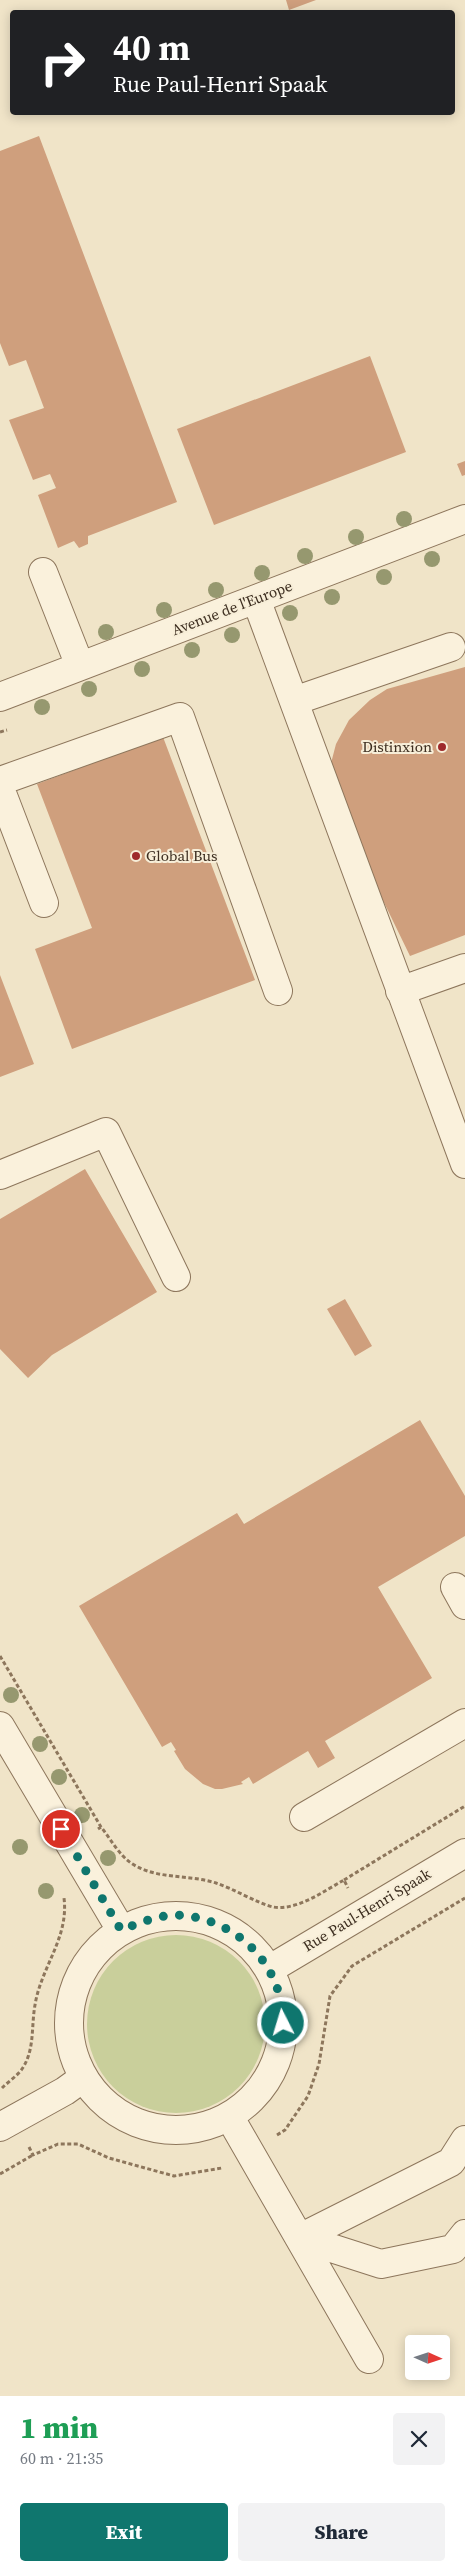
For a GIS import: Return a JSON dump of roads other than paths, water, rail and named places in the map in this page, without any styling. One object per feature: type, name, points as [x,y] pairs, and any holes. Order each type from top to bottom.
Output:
[{"type":"street","name":"Avenue de l'Europe","points":[[0,698],[465,519]]},
{"type":"street","points":[[43,572],[80,666]]},
{"type":"street","points":[[256,599],[465,1164]]},
{"type":"street","points":[[294,701],[451,646]]},
{"type":"street","points":[[0,781],[180,717],[278,991]]},
{"type":"street","points":[[0,788],[44,903]]},
{"type":"street","points":[[400,991],[465,968]]},
{"type":"street","points":[[0,1175],[106,1132],[176,1277]]},
{"type":"street","points":[[304,1817],[465,1723]]},
{"type":"street","points":[[0,1726],[7,1754],[70,1845],[121,1930]]},
{"type":"street","name":"Rue Paul-Henri Spaak","points":[[270,1969],[465,1852]]},
{"type":"street","points":[[187,1915],[220,1924],[248,1942],[270,1969],[283,2004],[283,2042],[270,2077],[246,2106],[214,2125],[177,2132],[140,2125],[108,2107],[83,2078],[71,2046],[69,2013],[77,1980],[95,1952],[121,1930],[153,1918],[187,1915]]},
{"type":"street","points":[[7,2123],[65,2091],[83,2078]]},
{"type":"street","points":[[229,2116],[251,2151],[369,2359]]},
{"type":"street","points":[[300,2238],[451,2162],[465,2140]]},
{"type":"street","points":[[300,2238],[380,2264],[453,2249],[465,2234]]},
{"type":"place","name":"Distinxion","points":[[442,747]]},
{"type":"place","name":"Global Bus","points":[[136,856]]}]
